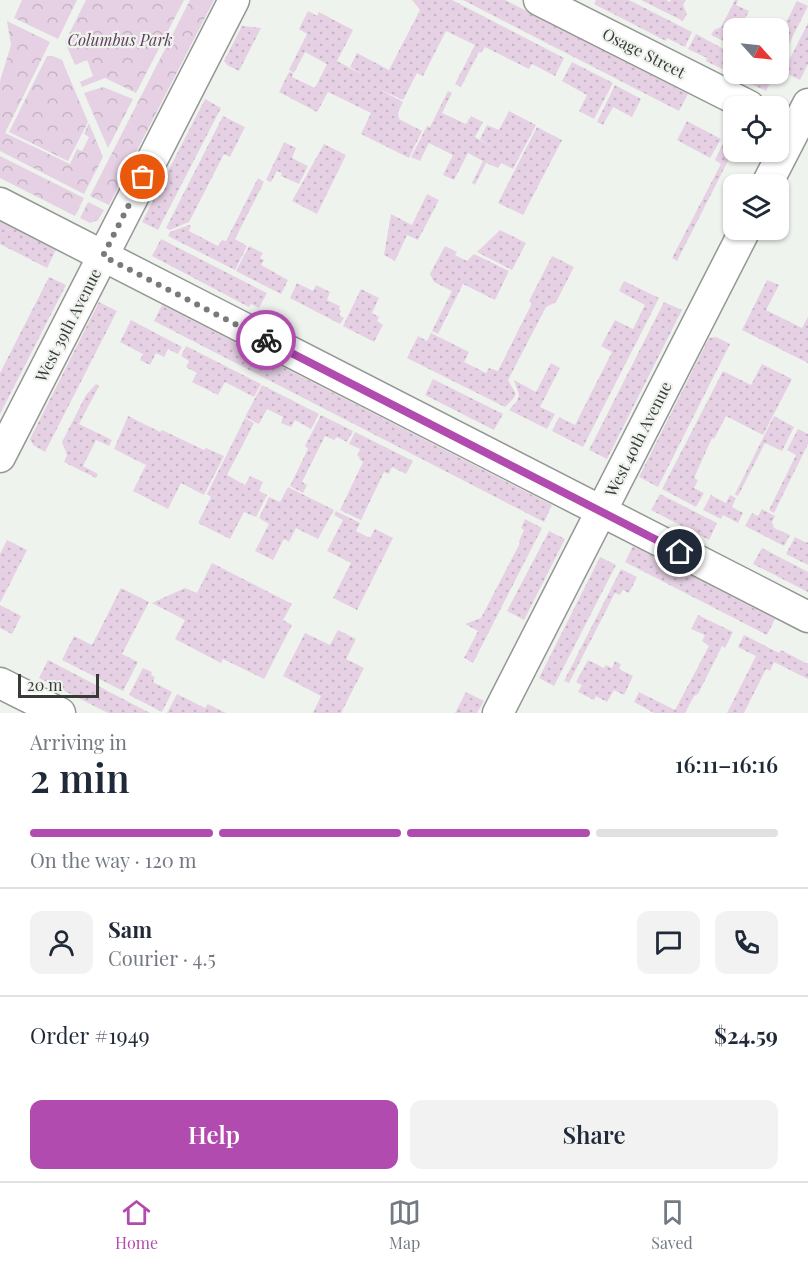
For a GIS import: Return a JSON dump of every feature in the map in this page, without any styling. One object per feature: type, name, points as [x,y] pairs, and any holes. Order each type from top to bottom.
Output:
[{"type":"street","name":"West 39th Avenue","points":[[0,457],[234,0]]},
{"type":"street","name":"Osage Street","points":[[539,0],[729,96]]},
{"type":"street","points":[[772,174],[797,123]]},
{"type":"street","points":[[0,203],[808,617]]},
{"type":"street","name":"West 40th Avenue","points":[[498,713],[740,240]]},
{"type":"street","points":[[0,682],[60,713]]},
{"type":"green space","name":"Columbus Park","points":[[22,0],[77,0],[58,39],[14,18]]},
{"type":"green space","name":"Columbus Park","points":[[86,0],[184,0],[136,93],[105,78],[82,87],[80,82],[93,76],[87,60],[75,65],[65,42]]},
{"type":"green space","name":"Columbus Park","points":[[190,0],[214,0],[109,205],[90,196]]},
{"type":"green space","points":[[412,0],[452,0],[564,58],[555,76],[532,64],[529,69],[485,47],[481,53],[479,52],[461,87],[455,84],[475,45],[446,31],[423,76],[417,73],[403,100],[379,89],[403,102],[398,112],[399,119],[422,131],[409,158],[361,134],[371,113],[328,92],[317,112],[279,92],[289,72],[293,73],[292,77],[315,88],[327,64],[305,52],[294,73],[289,70],[307,34],[299,29],[308,11],[317,16],[319,12],[353,30],[337,61],[363,75],[350,67],[357,53],[389,70],[420,10]]},
{"type":"green space","points":[[463,0],[505,0],[688,94],[679,111]]},
{"type":"green space","points":[[596,0],[629,0],[692,32],[685,47],[667,38],[666,41],[594,4]]},
{"type":"green space","points":[[641,0],[670,2],[671,0],[686,0],[683,5],[687,14],[683,21]]},
{"type":"green space","points":[[735,0],[738,0],[736,5],[749,11],[746,18],[726,18]]},
{"type":"green space","points":[[797,1],[808,6],[789,44],[789,18]]},
{"type":"green space","name":"Columbus Park","points":[[7,21],[50,42],[5,133],[70,164],[77,149],[82,151],[89,137],[84,134],[89,123],[103,157],[84,194],[0,151],[0,81],[11,45]]},
{"type":"green space","points":[[723,23],[723,41],[711,35],[714,30],[721,27]]},
{"type":"green space","points":[[808,23],[808,64],[800,80],[789,75],[789,60]]},
{"type":"green space","points":[[242,26],[261,28],[239,71],[224,61]]},
{"type":"green space","points":[[696,34],[723,49],[723,70],[706,61],[707,58],[688,49]]},
{"type":"green space","points":[[47,56],[62,60],[88,122],[68,161],[9,132]]},
{"type":"green space","points":[[572,62],[613,83],[594,119],[579,111],[587,95],[562,81]]},
{"type":"green space","points":[[752,84],[770,84],[766,91]]},
{"type":"green space","points":[[615,85],[641,99],[632,117],[613,107],[603,125],[597,122]]},
{"type":"green space","name":"Columbus Park","points":[[103,87],[133,99],[108,148],[84,93]]},
{"type":"green space","points":[[448,91],[452,93],[442,113],[466,124],[471,116],[483,122],[475,137],[490,146],[480,139],[487,125],[499,130],[509,111],[536,125],[513,169],[501,163],[498,168],[486,163],[475,185],[472,183],[483,161],[468,153],[454,180],[443,175],[453,155],[429,143],[420,161],[411,157],[427,126],[430,127]]},
{"type":"green space","points":[[205,99],[221,108],[158,230],[142,222]]},
{"type":"green space","points":[[223,116],[245,127],[230,157],[224,154],[189,222],[170,230],[166,228]]},
{"type":"green space","points":[[687,121],[721,139],[710,158],[677,140]]},
{"type":"green space","points":[[537,127],[562,140],[523,215],[498,203]]},
{"type":"green space","points":[[284,142],[296,148],[292,158],[308,166],[299,184],[281,176],[282,173],[277,171],[271,182],[266,180]]},
{"type":"green space","points":[[723,143],[723,162],[727,162],[677,261],[672,258],[721,164],[715,160]]},
{"type":"green space","points":[[324,144],[346,155],[317,214],[292,201]]},
{"type":"green space","points":[[0,156],[84,198],[75,216],[0,178]]},
{"type":"green space","points":[[258,178],[264,182],[235,239],[247,246],[235,270],[168,236],[170,232],[189,225],[191,226],[189,231],[218,246],[222,240],[226,241]]},
{"type":"green space","points":[[427,194],[439,200],[418,240],[407,235],[395,261],[384,255],[391,214],[412,225]]},
{"type":"green space","points":[[88,202],[104,210],[98,220],[90,223],[80,218]]},
{"type":"green space","points":[[0,221],[56,250],[47,268],[0,244]]},
{"type":"green space","points":[[500,230],[526,243],[512,270],[477,252]]},
{"type":"green space","points":[[161,239],[267,293],[259,308],[251,304],[249,307],[152,256]]},
{"type":"green space","points":[[249,246],[263,253],[260,258],[264,260],[261,265],[288,280],[281,294],[236,271]]},
{"type":"green space","points":[[445,246],[457,252],[455,255],[467,261],[474,254],[509,271],[495,300],[463,284],[438,334],[432,331],[452,291],[434,282],[430,274]]},
{"type":"green space","points":[[552,256],[574,267],[556,302],[546,307],[508,380],[516,394],[505,407],[407,358],[418,336],[427,341],[431,333],[469,352],[464,362],[486,373],[489,368],[498,371],[532,303],[529,301]]},
{"type":"green space","points":[[49,277],[66,285],[0,414],[0,373]]},
{"type":"green space","points":[[767,280],[779,285],[766,310],[802,328],[808,317],[808,363],[742,330]]},
{"type":"green space","points":[[624,281],[659,298],[583,447],[552,431],[559,417],[575,425],[612,352],[601,346],[615,320],[633,329],[645,305],[619,291]]},
{"type":"green space","points":[[297,283],[313,291],[316,285],[330,292],[327,300],[340,306],[339,315],[344,318],[340,324],[290,298]]},
{"type":"green space","points":[[361,289],[379,298],[372,313],[379,317],[377,321],[383,325],[374,342],[343,326]]},
{"type":"green space","points":[[99,302],[117,311],[45,452],[33,445],[30,439]]},
{"type":"green space","points":[[664,302],[682,310],[607,459],[589,450]]},
{"type":"green space","points":[[162,305],[552,505],[544,522],[154,321]]},
{"type":"green space","points":[[131,320],[182,347],[178,354],[168,349],[164,357],[156,353],[150,365],[140,360],[143,354],[120,342]]},
{"type":"green space","points":[[716,337],[730,344],[658,487],[639,477],[709,338]]},
{"type":"green space","points":[[186,346],[261,384],[254,397],[225,382],[218,395],[192,382],[197,373],[186,367],[189,361],[181,356]]},
{"type":"green space","points":[[551,363],[560,368],[540,407],[555,414],[547,429],[509,410],[519,395],[514,380],[536,392]]},
{"type":"green space","points":[[762,364],[792,379],[763,435],[726,416],[714,439],[712,438],[694,478],[698,480],[694,488],[704,493],[696,507],[662,489],[723,371],[751,385]]},
{"type":"green space","points":[[433,379],[503,414],[494,430],[425,395]]},
{"type":"green space","points":[[96,384],[99,386],[79,424],[112,440],[109,446],[96,440],[83,466],[98,474],[96,478],[64,462],[67,455],[62,442],[86,395]]},
{"type":"green space","points":[[262,385],[319,414],[311,429],[295,420],[291,427],[281,423],[283,417],[267,409],[259,424],[245,417]]},
{"type":"green space","points":[[321,415],[353,431],[347,442],[337,437],[334,440],[325,436],[302,482],[307,485],[303,493],[290,486],[308,449],[305,446]]},
{"type":"green space","points":[[128,416],[160,432],[162,430],[204,450],[206,448],[224,456],[204,495],[181,483],[168,509],[133,491],[146,465],[114,449]]},
{"type":"green space","points":[[774,416],[794,427],[782,451],[765,443],[738,496],[735,494]]},
{"type":"green space","points":[[245,418],[254,423],[227,475],[245,485],[250,476],[263,482],[259,491],[267,495],[256,517],[244,512],[230,539],[198,523],[211,497],[207,494]]},
{"type":"green space","points":[[798,429],[808,434],[808,444],[774,513],[769,510],[796,455],[787,450]]},
{"type":"green space","points":[[355,432],[413,461],[406,474],[392,467],[389,474],[384,472],[361,520],[340,510],[363,462],[357,456],[360,449],[349,444]]},
{"type":"green space","points":[[288,487],[334,510],[318,539],[296,528],[289,542],[284,539],[273,560],[255,551],[269,524],[259,518],[269,497],[280,502]]},
{"type":"green space","points":[[660,494],[717,523],[709,540],[651,510]]},
{"type":"green space","points":[[711,495],[726,503],[730,495],[736,498],[732,507],[743,513],[738,523],[723,515],[721,519],[703,510]]},
{"type":"green space","points":[[762,509],[775,516],[772,522],[774,528],[790,535],[784,546],[745,526],[752,513],[758,516]]},
{"type":"green space","points":[[336,511],[360,523],[356,531],[370,538],[375,529],[393,538],[357,610],[333,598],[351,563],[327,551],[343,520],[334,515]]},
{"type":"green space","points":[[525,519],[542,528],[473,663],[464,658],[478,631],[465,624],[481,618],[520,543],[524,530],[521,528]]},
{"type":"green space","points":[[549,531],[565,539],[524,620],[507,611]]},
{"type":"green space","points":[[795,537],[807,543],[808,541],[808,565],[786,554]]},
{"type":"green space","points":[[7,540],[27,550],[0,603],[0,554]]},
{"type":"green space","points":[[633,546],[775,619],[767,635],[625,562]]},
{"type":"green space","points":[[762,548],[808,572],[808,592],[753,564]]},
{"type":"green space","points":[[600,557],[616,565],[554,686],[539,678]]},
{"type":"green space","points":[[212,563],[292,604],[283,620],[292,625],[264,679],[223,659],[221,663],[175,639],[185,620],[152,603],[185,588],[197,593]]},
{"type":"green space","points":[[621,569],[637,577],[629,593],[623,590],[620,595],[615,593],[569,683],[564,681]]},
{"type":"green space","points":[[121,588],[149,602],[122,654],[138,662],[123,691],[62,660],[74,636],[92,645]]},
{"type":"green space","points":[[0,605],[21,616],[12,634],[0,628]]},
{"type":"green space","points":[[698,615],[733,632],[725,648],[722,646],[698,694],[694,696],[685,713],[654,713],[634,702],[639,692],[675,710],[709,646],[702,641],[705,635],[691,629]]},
{"type":"green space","points":[[338,630],[356,639],[346,659],[364,668],[341,713],[313,713],[321,696],[283,676],[305,633],[330,645]]},
{"type":"green space","points":[[744,635],[779,653],[781,650],[808,664],[808,679],[774,662],[770,671],[766,669],[744,713],[727,713],[756,656],[738,647]]},
{"type":"green space","points":[[48,660],[150,713],[108,713],[39,678]]},
{"type":"green space","points":[[588,660],[604,668],[606,665],[612,668],[615,661],[621,664],[619,669],[633,676],[624,695],[614,690],[607,702],[596,696],[594,700],[578,692],[582,685],[576,682]]},
{"type":"green space","points":[[143,668],[152,672],[151,675],[155,677],[153,682],[172,692],[162,712],[129,695]]},
{"type":"green space","points":[[466,692],[484,701],[477,713],[455,713]]},
{"type":"green space","points":[[177,694],[205,708],[208,704],[226,713],[167,713]]},
{"type":"way so far","points":[[143,177],[103,256],[266,340]]},
{"type":"route","points":[[266,340],[680,552]]}]
